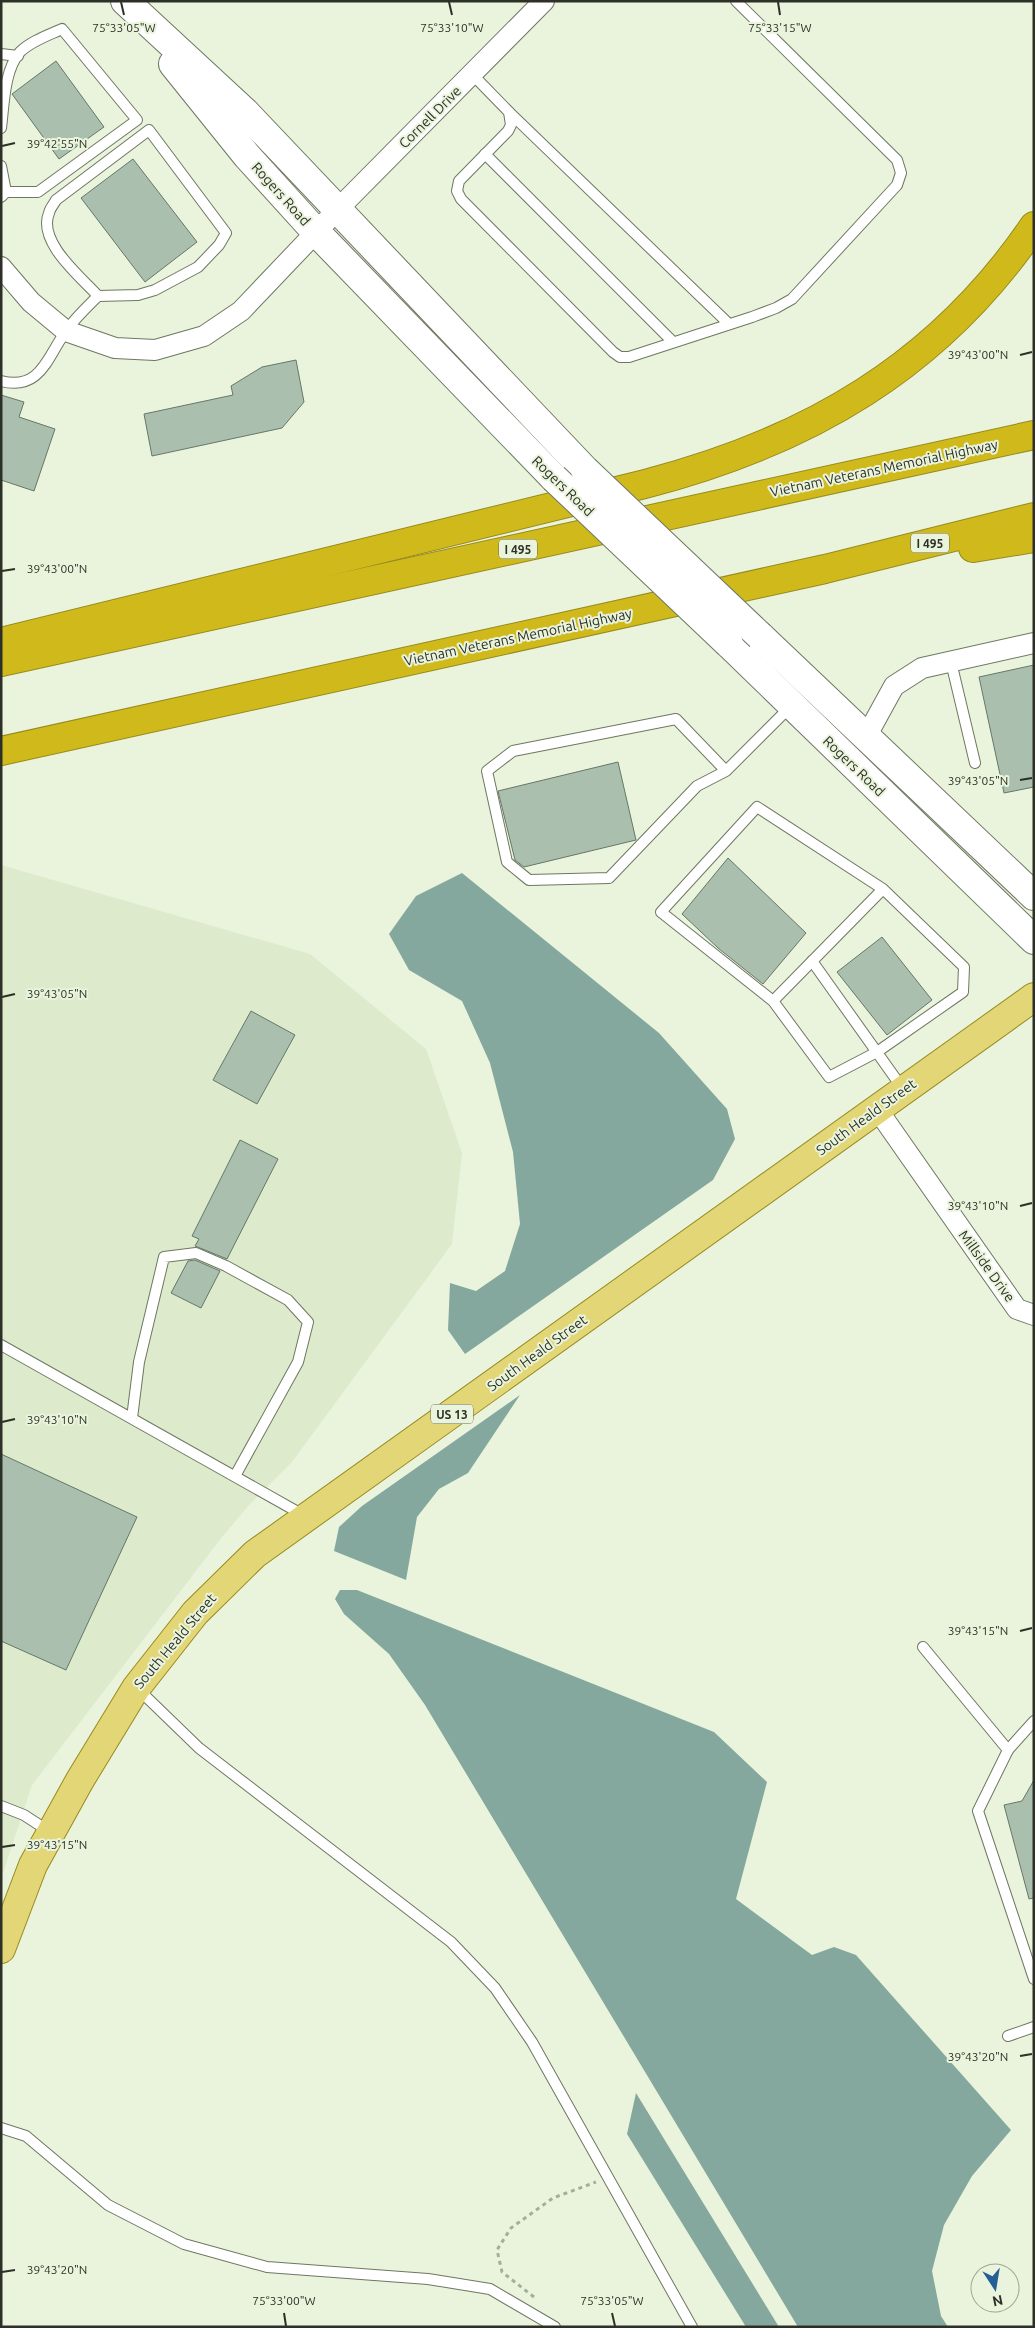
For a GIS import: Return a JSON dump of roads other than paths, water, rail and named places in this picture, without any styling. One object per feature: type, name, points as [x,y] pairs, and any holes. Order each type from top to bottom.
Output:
[{"type":"highway","points":[[1,642],[645,484],[704,468],[758,448],[833,413],[875,386],[918,353],[977,298],[1034,226]]},
{"type":"highway","name":"Vietnam Veterans Memorial Highway","points":[[1,662],[1034,435]]},
{"type":"highway","name":"Vietnam Veterans Memorial Highway","points":[[1,751],[825,569],[1034,517]]},
{"type":"highway","points":[[825,569],[1034,538]]},
{"type":"main road","name":"South Heald Street","points":[[1,1949],[33,1865],[136,1688],[195,1613],[255,1554],[1034,997]]},
{"type":"street","name":"Rogers Road","points":[[124,1],[245,112],[585,470],[1034,896]]},
{"type":"street","name":"Rogers Road","points":[[124,1],[247,156],[316,232],[554,478],[729,644],[1034,940]]},
{"type":"street","name":"Cornell Drive","points":[[1,267],[31,302],[66,330],[116,348],[155,350],[204,336],[241,311],[338,209],[544,1]]},
{"type":"street","points":[[866,737],[894,686],[922,668],[1034,643]]},
{"type":"street","name":"Millside Drive","points":[[877,1109],[1017,1309],[1034,1315]]},
{"type":"lane","points":[[509,112],[510,125],[508,131],[459,181],[457,191],[461,199],[620,357],[629,357],[776,308],[792,299],[897,185],[901,173],[897,160],[736,1]]},
{"type":"lane","points":[[1,128],[9,74],[20,52],[36,41],[62,29],[138,120],[38,192],[4,195],[1,166]]},
{"type":"lane","points":[[1,54],[18,56]]},
{"type":"lane","points":[[472,74],[729,324]]},
{"type":"lane","points":[[1,382],[24,383],[38,375],[66,330],[98,296],[138,294],[155,290],[198,267],[219,245],[226,233],[150,130],[56,200],[48,214],[48,234],[61,257],[98,296]]},
{"type":"lane","points":[[485,154],[673,342]]},
{"type":"lane","points":[[951,662],[974,763]]},
{"type":"lane","points":[[726,771],[676,719],[513,751],[487,771],[507,862],[529,880],[609,878],[697,786],[726,771],[792,706]]},
{"type":"lane","points":[[757,807],[882,889],[964,967],[963,992],[877,1052],[829,1077],[773,1001],[662,912],[757,807]]},
{"type":"lane","points":[[773,1001],[882,889]]},
{"type":"lane","points":[[812,962],[904,1090]]},
{"type":"lane","points":[[132,1418],[139,1362],[164,1257],[196,1252],[288,1300],[308,1322],[298,1362],[235,1476]]},
{"type":"lane","points":[[1,1344],[308,1517]]},
{"type":"lane","points":[[923,1647],[1008,1750]]},
{"type":"lane","points":[[136,1688],[199,1748],[451,1942],[495,1988],[532,2042],[692,2327]]},
{"type":"lane","points":[[1034,1721],[1008,1750],[978,1811],[1034,1979]]},
{"type":"lane","points":[[1,1806],[24,1815],[51,1832]]},
{"type":"lane","points":[[1008,2036],[1034,2027]]},
{"type":"lane","points":[[1,2128],[26,2136],[108,2205],[184,2244],[267,2266],[428,2279],[490,2289],[555,2327]]},
{"type":"water","points":[[462,873],[659,1033],[727,1109],[735,1139],[713,1180],[465,1354],[448,1330],[450,1283],[476,1291],[505,1271],[520,1224],[513,1152],[490,1063],[462,1001],[409,970],[389,934],[416,896]]},
{"type":"water","points":[[520,1395],[468,1473],[439,1489],[417,1517],[406,1580],[334,1551],[339,1527],[362,1506]]},
{"type":"water","points":[[340,1590],[357,1590],[714,1732],[767,1782],[736,1899],[812,1955],[834,1947],[856,1955],[1011,2130],[972,2176],[944,2225],[932,2271],[941,2316],[948,2327],[798,2327],[425,1705],[389,1654],[344,1614],[335,1599]]},
{"type":"water","points":[[636,2093],[779,2327],[746,2327],[627,2134]]}]
